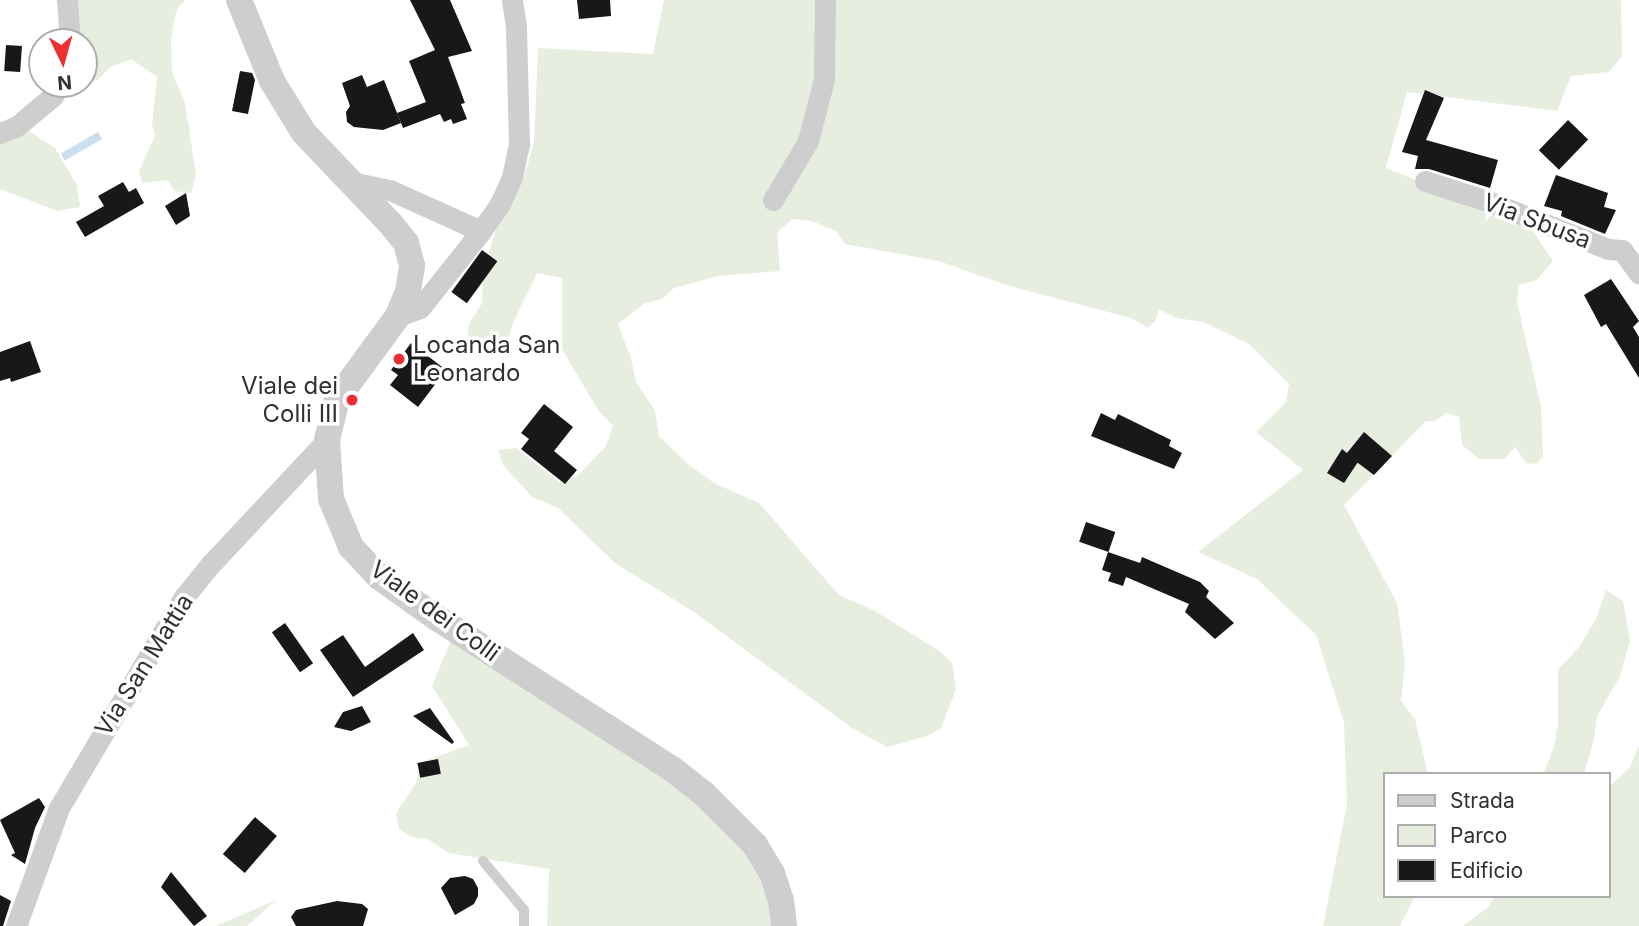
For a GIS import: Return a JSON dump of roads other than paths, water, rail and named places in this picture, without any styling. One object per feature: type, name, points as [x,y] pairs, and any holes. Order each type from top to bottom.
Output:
[{"type":"street","points":[[66,0],[69,28]]},
{"type":"street","name":"Viale dei Colli","points":[[239,0],[254,45],[298,123],[406,243],[412,266],[408,290],[398,316],[337,399],[327,440],[331,499],[351,547],[379,577],[437,618],[671,768],[704,794],[755,845],[772,873],[781,900],[784,926]]},
{"type":"street","points":[[398,316],[420,309],[500,204],[512,177],[519,143],[516,26],[512,0]]},
{"type":"street","points":[[774,200],[808,141],[824,79],[825,0]]},
{"type":"street","points":[[0,133],[17,126],[51,98]]},
{"type":"street","name":"Via Sbusa","points":[[1425,181],[1493,203],[1608,249],[1622,250],[1639,273]]},
{"type":"street","points":[[351,182],[390,190],[481,231]]},
{"type":"street","name":"Via San Mattia","points":[[16,926],[59,808],[184,597],[210,565],[327,440]]},
{"type":"lane","points":[[483,861],[524,910],[524,926]]},
{"type":"water","points":[[98,132],[102,139],[65,160],[61,154]]},
{"type":"place","name":"Locanda San Leonardo","points":[[399,359]]},
{"type":"place","name":"Viale dei Colli III","points":[[352,400]]}]
